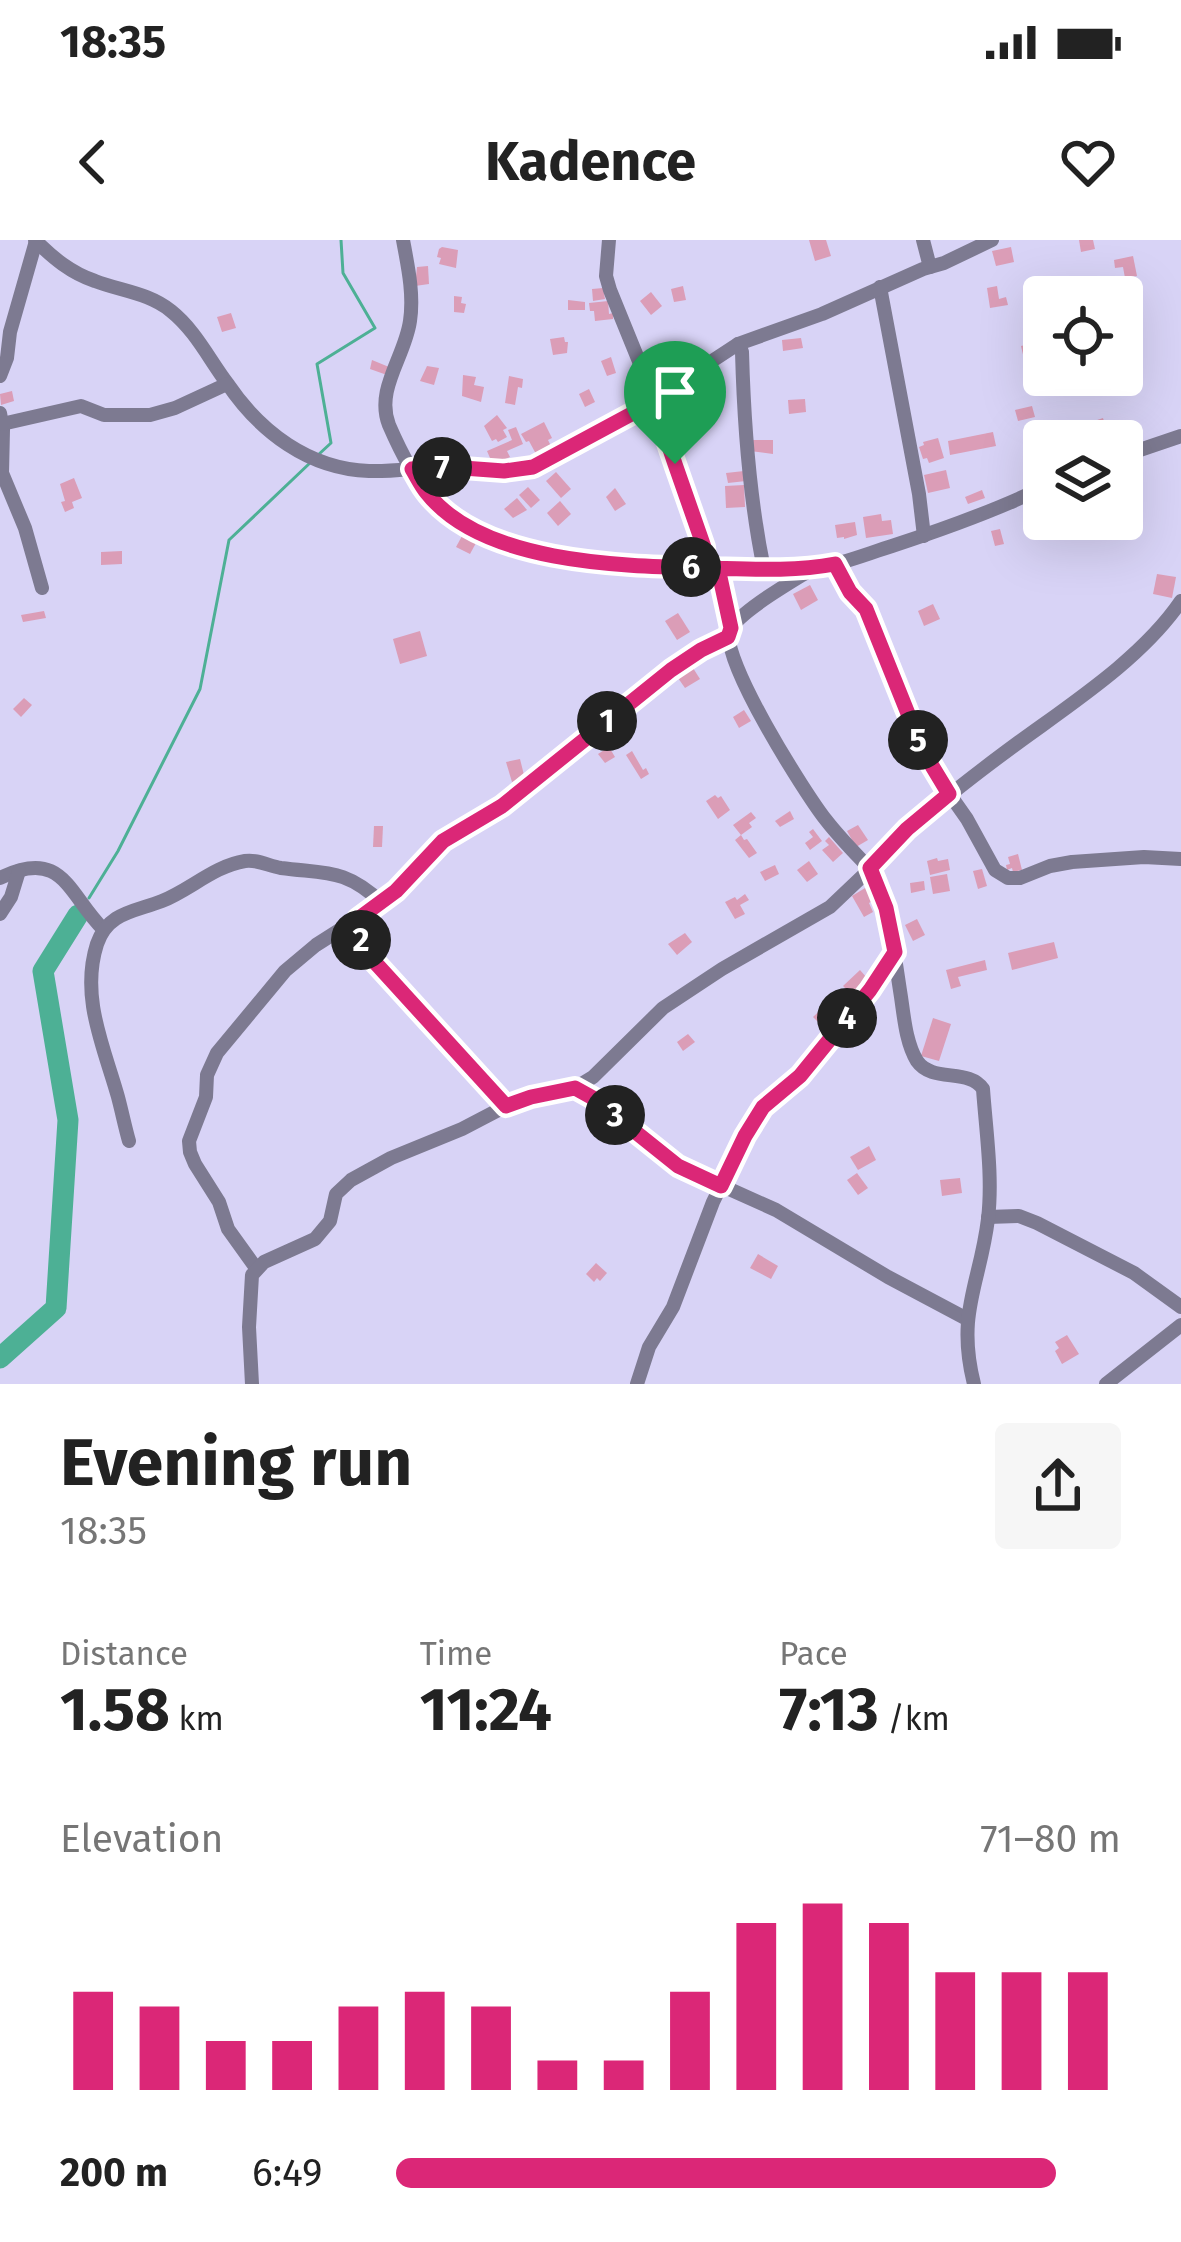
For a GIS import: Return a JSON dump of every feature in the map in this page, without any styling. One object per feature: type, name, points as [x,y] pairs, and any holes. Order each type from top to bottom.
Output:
[{"type":"street","points":[[0,376],[36,240],[80,275],[159,302],[173,312],[266,429],[310,458],[366,472],[436,466],[504,471],[533,467],[637,411],[664,386],[738,344],[822,314],[992,240]]},
{"type":"street","points":[[403,240],[411,311],[384,402],[390,428],[428,495],[479,532],[520,549],[624,565],[812,568],[924,536],[1023,497]]},
{"type":"street","points":[[610,240],[606,263],[610,290],[712,568],[732,653],[755,706],[826,820],[870,868],[886,908],[904,1017],[921,1066],[972,1078],[982,1085],[988,1217],[967,1319],[974,1384]]},
{"type":"street","points":[[923,240],[930,267]]},
{"type":"street","points":[[880,287],[924,536]]},
{"type":"street","points":[[738,344],[744,429],[764,569]]},
{"type":"street","points":[[42,588],[26,528],[2,473],[1,418],[81,406],[104,415],[150,415],[227,384]]},
{"type":"street","points":[[1143,449],[1181,436]]},
{"type":"street","points":[[835,564],[866,609],[923,751],[995,870],[1008,878],[1020,878],[1072,862],[1181,859]]},
{"type":"street","points":[[256,1268],[228,1229],[219,1202],[190,1151],[217,1053],[284,971],[382,903],[443,841],[502,806],[671,670],[730,632],[769,596],[812,568]]},
{"type":"street","points":[[252,1384],[252,1275],[256,1268],[315,1239],[330,1221],[336,1194],[351,1180],[506,1106],[575,1088],[593,1077],[663,1009],[830,907],[907,829],[1085,694],[1142,644],[1181,601]]},
{"type":"street","points":[[129,1142],[91,993],[95,950],[103,929],[116,917],[246,861],[331,872],[358,884],[382,903]]},
{"type":"street","points":[[0,878],[50,869],[103,929]]},
{"type":"street","points":[[0,914],[20,871]]},
{"type":"street","points":[[358,919],[361,940],[371,958],[506,1106]]},
{"type":"street","points":[[637,1384],[649,1347],[673,1307],[745,1136],[763,1107],[800,1076],[895,952]]},
{"type":"street","points":[[575,1088],[678,1166],[776,1210],[967,1319]]},
{"type":"street","points":[[988,1217],[1019,1216],[1037,1223],[1134,1273],[1181,1307]]},
{"type":"street","points":[[1106,1384],[1181,1325]]},
{"type":"building","points":[[809,240],[826,240],[831,256],[815,261]]},
{"type":"building","points":[[1079,240],[1093,240],[1095,249],[1081,252]]},
{"type":"building","points":[[442,247],[458,250],[456,268],[439,264]]},
{"type":"building","points":[[1011,247],[1014,262],[996,266],[992,251]]},
{"type":"building","points":[[1133,256],[1137,276],[1125,276],[1123,267],[1115,268],[1114,260]]},
{"type":"building","points":[[428,266],[429,284],[415,286],[417,267]]},
{"type":"building","points":[[683,286],[686,300],[674,302],[671,289]]},
{"type":"building","points":[[997,286],[999,299],[1006,297],[1008,305],[990,308],[987,288]]},
{"type":"building","points":[[603,288],[605,299],[593,301],[592,289]]},
{"type":"building","points":[[651,292],[662,306],[651,315],[640,301]]},
{"type":"building","points":[[454,296],[462,297],[464,313],[454,312]]},
{"type":"building","points":[[568,300],[585,302],[585,310],[568,310]]},
{"type":"building","points":[[608,301],[613,319],[595,321],[589,303]]},
{"type":"building","points":[[231,313],[236,328],[222,332],[217,317]]},
{"type":"building","points":[[564,337],[567,353],[553,355],[550,339]]},
{"type":"building","points":[[801,338],[803,348],[783,351],[782,340]]},
{"type":"building","points":[[611,357],[616,373],[607,376],[601,361]]},
{"type":"building","points":[[372,360],[389,367],[387,375],[370,369]]},
{"type":"building","points":[[427,366],[439,368],[434,385],[420,381]]},
{"type":"building","points":[[719,370],[721,387],[711,387],[710,371]]},
{"type":"building","points":[[463,375],[476,377],[474,385],[484,387],[481,402],[462,396]]},
{"type":"building","points":[[509,376],[523,379],[515,405],[505,403]]},
{"type":"building","points":[[589,389],[595,402],[585,407],[579,394]]},
{"type":"building","points":[[12,391],[14,401],[1,405],[0,394]]},
{"type":"building","points":[[805,399],[806,412],[789,414],[788,400]]},
{"type":"building","points":[[1032,406],[1035,417],[1018,421],[1015,410]]},
{"type":"building","points":[[497,415],[507,428],[503,430],[507,437],[498,442],[492,441],[484,426]]},
{"type":"building","points":[[544,422],[551,446],[536,454],[521,434]]},
{"type":"building","points":[[516,427],[523,444],[493,465],[487,451],[512,440],[508,430]]},
{"type":"building","points":[[993,432],[996,446],[950,455],[948,441]]},
{"type":"building","points":[[938,438],[944,458],[929,463],[919,447]]},
{"type":"building","points":[[750,440],[773,440],[773,454],[750,451]]},
{"type":"building","points":[[946,470],[950,488],[928,493],[924,475]]},
{"type":"building","points":[[744,471],[746,481],[728,483],[726,473]]},
{"type":"building","points":[[556,472],[571,489],[561,498],[546,481]]},
{"type":"building","points":[[74,478],[82,498],[65,512],[60,484]]},
{"type":"building","points":[[744,485],[745,507],[726,508],[725,486]]},
{"type":"building","points":[[528,487],[540,500],[531,508],[519,495]]},
{"type":"building","points":[[615,488],[626,504],[615,511],[606,497]]},
{"type":"building","points":[[982,490],[985,498],[968,504],[965,497]]},
{"type":"building","points":[[517,498],[527,510],[513,518],[504,509]]},
{"type":"building","points":[[560,501],[571,514],[558,526],[547,513]]},
{"type":"building","points":[[881,514],[882,521],[891,520],[893,534],[866,538],[863,517]]},
{"type":"building","points":[[855,522],[857,535],[837,538],[835,525]]},
{"type":"building","points":[[1000,529],[1004,544],[995,546],[991,531]]},
{"type":"building","points":[[462,536],[476,543],[470,554],[456,547]]},
{"type":"building","points":[[122,551],[122,564],[101,565],[101,552]]},
{"type":"building","points":[[1157,574],[1176,577],[1172,598],[1153,594]]},
{"type":"building","points":[[810,585],[818,600],[801,610],[793,594]]},
{"type":"building","points":[[933,604],[940,619],[924,626],[918,611]]},
{"type":"building","points":[[44,611],[46,618],[23,622],[21,615]]},
{"type":"building","points":[[678,613],[690,632],[677,640],[665,621]]},
{"type":"building","points":[[420,631],[427,656],[400,664],[393,639]]},
{"type":"building","points":[[693,668],[700,679],[685,688],[678,678]]},
{"type":"building","points":[[24,698],[32,705],[21,717],[13,709]]},
{"type":"building","points":[[744,710],[751,721],[739,728],[733,717]]},
{"type":"building","points":[[609,747],[615,757],[605,763],[598,754]]},
{"type":"building","points":[[632,751],[649,774],[641,779],[626,755]]},
{"type":"building","points":[[520,759],[525,779],[512,782],[506,762]]},
{"type":"building","points":[[715,795],[730,810],[718,819],[706,801]]},
{"type":"building","points":[[790,811],[794,819],[780,827],[775,821]]},
{"type":"building","points":[[751,812],[756,818],[741,835],[733,825]]},
{"type":"building","points":[[858,825],[868,840],[856,847],[847,831]]},
{"type":"building","points":[[374,826],[383,826],[382,847],[373,847]]},
{"type":"building","points":[[813,829],[822,841],[810,850],[805,843],[813,837],[809,832]]},
{"type":"building","points":[[741,835],[757,853],[749,858],[735,840]]},
{"type":"building","points":[[829,837],[843,853],[833,862],[822,850],[829,845],[825,841]]},
{"type":"building","points":[[1018,854],[1022,870],[1007,870],[1008,857]]},
{"type":"building","points":[[948,859],[950,870],[930,875],[927,861]]},
{"type":"building","points":[[809,861],[818,874],[807,882],[797,870]]},
{"type":"building","points":[[775,865],[779,874],[765,881],[760,872]]},
{"type":"building","points":[[982,869],[987,886],[978,889],[973,871]]},
{"type":"building","points":[[947,874],[950,891],[933,894],[930,877]]},
{"type":"building","points":[[924,881],[925,890],[911,893],[910,883]]},
{"type":"building","points":[[870,885],[877,898],[869,903],[873,912],[864,917],[852,896]]},
{"type":"building","points":[[745,894],[749,900],[740,905],[745,914],[735,919],[725,902]]},
{"type":"building","points":[[917,919],[925,935],[913,941],[905,925]]},
{"type":"building","points":[[685,933],[692,942],[677,955],[668,944]]},
{"type":"building","points":[[1054,942],[1058,958],[1012,970],[1008,953]]},
{"type":"building","points":[[985,960],[987,970],[958,977],[961,986],[951,989],[946,970]]},
{"type":"building","points":[[860,970],[867,978],[851,994],[843,986]]},
{"type":"building","points":[[831,1000],[841,1010],[823,1027],[813,1017]]},
{"type":"building","points":[[933,1018],[951,1024],[939,1061],[921,1056]]},
{"type":"building","points":[[861,1032],[865,1040],[850,1048],[846,1041]]},
{"type":"building","points":[[688,1034],[695,1042],[683,1051],[677,1042]]},
{"type":"building","points":[[869,1146],[876,1160],[858,1170],[850,1157]]},
{"type":"building","points":[[857,1173],[868,1188],[858,1195],[847,1180]]},
{"type":"building","points":[[960,1178],[962,1193],[942,1196],[940,1180]]},
{"type":"building","points":[[758,1254],[778,1266],[771,1279],[750,1268]]},
{"type":"building","points":[[596,1263],[607,1273],[594,1282],[586,1274]]},
{"type":"building","points":[[1067,1335],[1079,1354],[1062,1364],[1055,1342]]},
{"type":"waterway","points":[[318,455],[331,443],[317,364],[375,328],[343,273],[341,240]]},
{"type":"waterway","points":[[89,898],[200,689],[229,540],[311,462]]},
{"type":"waterway","points":[[0,1358],[56,1308],[68,1120],[43,971],[78,915]]},
{"type":"route","points":[[675,464],[653,399],[520,471],[412,469],[428,495],[446,511],[479,532],[520,549],[640,566],[718,568],[737,568],[787,571],[835,564],[866,609],[923,751],[949,794],[870,868],[882,894],[895,952],[800,1076],[763,1107],[721,1186],[678,1166],[575,1088],[506,1106],[383,973],[365,950],[358,928],[358,919],[396,891],[443,841],[502,806],[671,670],[728,637],[731,628],[718,568],[706,568],[706,558],[704,547],[675,464]]}]
